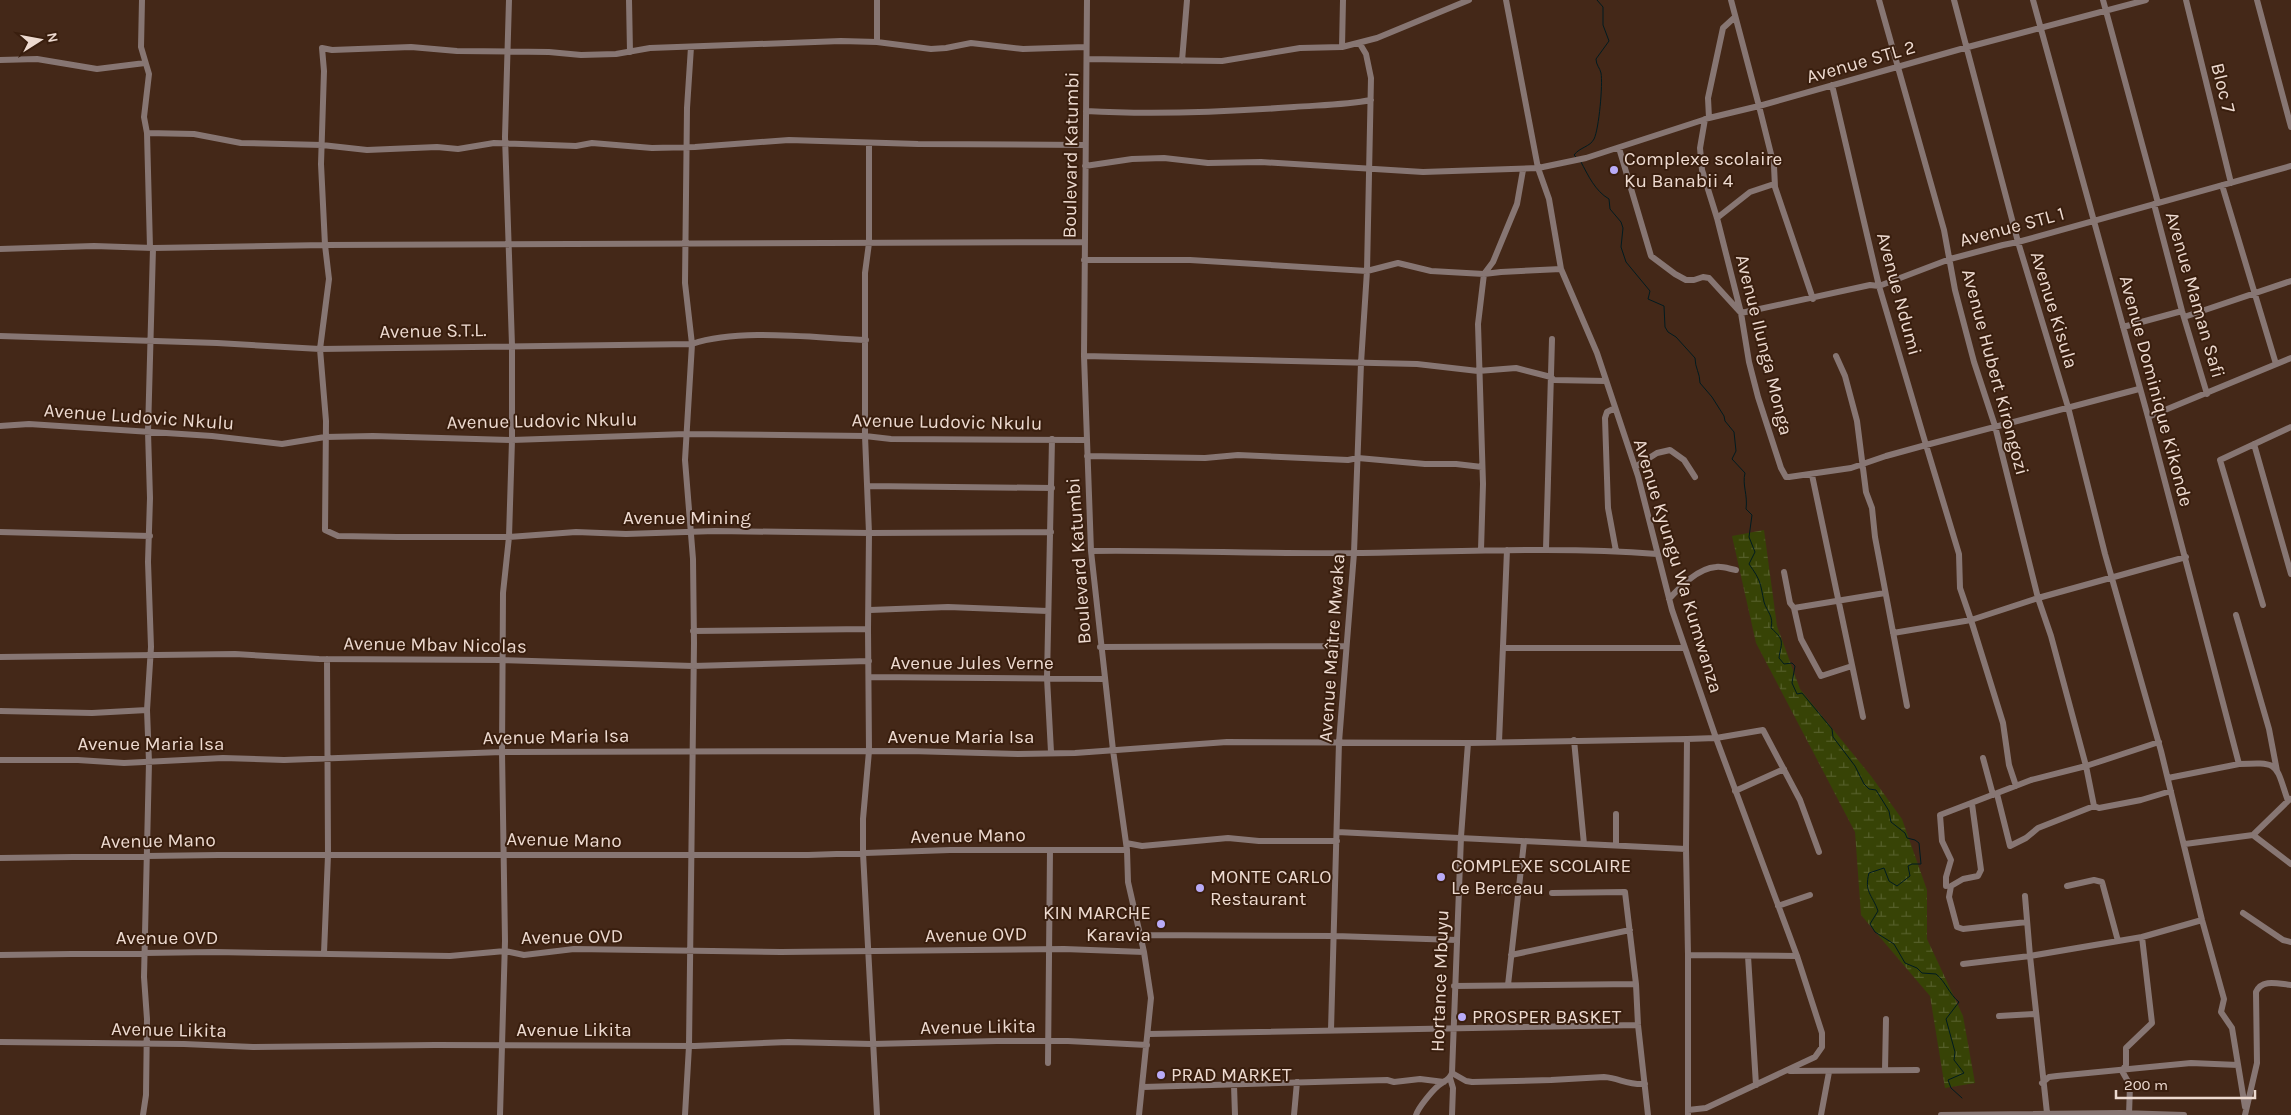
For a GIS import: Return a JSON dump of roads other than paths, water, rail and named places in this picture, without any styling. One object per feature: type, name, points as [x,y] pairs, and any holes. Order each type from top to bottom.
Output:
[{"type":"street","points":[[142,0],[141,46],[148,74],[144,118],[147,133],[152,248],[148,432],[150,654],[145,952],[146,1095],[143,1115]]},
{"type":"street","points":[[500,1115],[505,951],[502,752],[503,593],[509,537],[512,440],[512,345],[506,144],[509,0]]},
{"type":"street","points":[[629,0],[630,52]]},
{"type":"street","points":[[877,0],[878,42]]},
{"type":"street","name":"Boulevard Katumbi","points":[[1087,0],[1084,242],[1085,440],[1091,551],[1100,647],[1127,847],[1128,882],[1144,952],[1151,998],[1149,1034],[1139,1115]]},
{"type":"street","points":[[1182,61],[1187,0]]},
{"type":"street","points":[[1342,47],[1343,0]]},
{"type":"street","points":[[1087,59],[1222,61],[1300,48],[1342,47],[1360,44],[1436,15],[1469,0]]},
{"type":"street","name":"Avenue Kyungu Wa Kumwanza","points":[[1506,0],[1538,168],[1549,199],[1562,270],[1592,339],[1635,467],[1669,599],[1685,648],[1735,791],[1797,956],[1822,1034],[1823,1042],[1820,1051],[1815,1057],[1706,1108],[1688,1112]]},
{"type":"street","points":[[1731,0],[1760,106],[1774,166],[1774,184],[1797,257],[1813,299]]},
{"type":"street","name":"Avenue Hubert Kirongozi","points":[[1879,0],[1944,230],[1955,290],[1969,344],[1995,426],[2038,598]]},
{"type":"street","name":"Avenue Kisula","points":[[1954,0],[1968,47],[2018,242],[2068,407],[2112,578],[2159,742]]},
{"type":"street","name":"Avenue Dominique Kikonde","points":[[2032,0],[2148,417],[2239,764]]},
{"type":"street","name":"Avenue Maman Safi","points":[[2103,0],[2183,314],[2207,394]]},
{"type":"street","name":"Avenue STL 2","points":[[1538,168],[1586,158],[1707,118],[1760,106],[1968,47],[2146,0]]},
{"type":"street","name":"Bloc 7","points":[[2186,0],[2231,183]]},
{"type":"street","points":[[2256,0],[2291,127]]},
{"type":"street","name":"Avenue Ilunga Monga","points":[[1735,17],[1723,28],[1708,98],[1707,118],[1700,158],[1720,216],[1720,228],[1741,313],[1749,362],[1781,468],[1786,477],[1812,475],[1863,464]]},
{"type":"street","points":[[325,437],[326,421],[320,349],[329,279],[324,245],[322,145],[324,62],[322,48],[332,50],[411,47],[456,51],[549,52],[581,55],[630,52],[650,48],[841,41],[878,42],[931,48],[946,48],[971,43],[1023,49],[1086,47]]},
{"type":"street","name":"Avenue Maître Mwaka","points":[[1331,1030],[1339,742],[1354,553],[1361,363],[1367,271],[1371,78],[1366,54],[1360,44]]},
{"type":"street","points":[[685,1115],[689,1046],[692,855],[692,559],[685,460],[692,344],[685,283],[686,147],[691,47]]},
{"type":"street","points":[[0,60],[37,59],[97,69],[145,63]]},
{"type":"street","name":"Avenue Ndumi","points":[[1832,85],[1879,286],[1959,554],[1960,588],[2003,723],[2009,765],[2016,786]]},
{"type":"street","points":[[1086,111],[1137,113],[1197,112],[1335,105],[1371,100]]},
{"type":"street","points":[[147,133],[207,135],[231,142],[253,144],[322,145],[367,150],[437,147],[458,149],[494,143],[576,146],[592,143],[652,148],[789,140],[868,143],[1085,145]]},
{"type":"street","points":[[868,143],[869,243],[866,273],[865,436],[870,610],[868,629],[869,751],[863,819],[863,853],[877,1115]]},
{"type":"street","points":[[1619,148],[1651,256],[1686,280],[1703,277],[1709,278],[1741,313]]},
{"type":"street","points":[[1085,166],[1164,158],[1208,163],[1262,162],[1423,172],[1538,168]]},
{"type":"street","name":"Avenue STL 1","points":[[1741,313],[1813,299],[1870,285],[1879,286],[1950,259],[2291,166]]},
{"type":"street","points":[[1481,550],[1482,466],[1478,324],[1484,274],[1493,262],[1517,204],[1523,170]]},
{"type":"street","points":[[1720,216],[1750,192],[1774,184]]},
{"type":"street","points":[[2222,185],[2276,364]]},
{"type":"street","points":[[0,249],[94,246],[152,248],[927,241],[1084,242]]},
{"type":"street","points":[[1084,260],[1190,260],[1367,271],[1398,263],[1431,271],[1484,274],[1562,270]]},
{"type":"street","points":[[2123,327],[2183,314],[2291,281]]},
{"type":"street","name":"Avenue S.T.L.","points":[[0,336],[320,349],[692,344],[711,337],[739,335],[866,340]]},
{"type":"street","points":[[1546,549],[1552,339]]},
{"type":"street","points":[[1084,356],[1417,364],[1478,371],[1516,368],[1551,377],[1554,380],[1606,381]]},
{"type":"street","points":[[1836,356],[1848,387],[1857,421],[1866,492],[1872,508],[1875,537],[1907,706]]},
{"type":"street","points":[[2148,417],[2291,358]]},
{"type":"street","points":[[1863,464],[1995,426],[2140,389]]},
{"type":"street","points":[[1614,408],[1607,412],[1605,418],[1608,508],[1616,551]]},
{"type":"street","name":"Avenue Ludovic Nkulu","points":[[0,426],[28,424],[282,444],[325,437],[406,436],[512,440],[686,434],[865,436],[891,439],[1052,438],[1085,440]]},
{"type":"street","points":[[2263,605],[2220,460],[2291,427]]},
{"type":"street","name":"Avenue Mining","points":[[325,437],[325,530],[338,536],[509,537],[576,532],[626,534],[689,532],[1051,532]]},
{"type":"street","points":[[1051,752],[1047,678],[1052,438]]},
{"type":"street","points":[[2254,444],[2291,574]]},
{"type":"street","points":[[1635,467],[1657,453],[1670,450],[1684,460],[1695,477]]},
{"type":"street","points":[[1087,456],[1204,458],[1238,455],[1348,460],[1358,458],[1418,464],[1482,466]]},
{"type":"street","points":[[1812,475],[1864,717]]},
{"type":"street","points":[[866,486],[1052,488]]},
{"type":"street","points":[[0,532],[150,536]]},
{"type":"street","points":[[1091,551],[1354,553],[1546,549],[1657,554]]},
{"type":"street","points":[[1499,742],[1507,550]]},
{"type":"street","points":[[1892,633],[1971,620],[2038,598],[2186,558]]},
{"type":"street","points":[[1669,599],[1688,581],[1707,569],[1715,567],[1736,570]]},
{"type":"street","points":[[1784,572],[1790,603],[1794,608],[1802,639],[1821,676],[1852,666]]},
{"type":"street","points":[[1794,608],[1885,593]]},
{"type":"street","points":[[2038,598],[2086,766],[2094,806]]},
{"type":"street","points":[[870,610],[948,607],[1048,610]]},
{"type":"street","points":[[2185,844],[2253,835],[2290,799],[2278,771],[2269,729],[2236,614]]},
{"type":"street","points":[[693,631],[868,629]]},
{"type":"street","points":[[1100,647],[1346,646]]},
{"type":"street","points":[[1504,648],[1685,648]]},
{"type":"street","name":"Avenue Mbav Nicolas","points":[[0,657],[235,654],[327,659],[502,660],[693,666],[869,661]]},
{"type":"street","points":[[324,953],[328,855],[327,659]]},
{"type":"street","name":"Avenue Jules Verne","points":[[869,678],[1104,679]]},
{"type":"street","points":[[0,711],[92,713],[148,710]]},
{"type":"street","name":"Avenue Maria Isa","points":[[0,760],[149,762],[223,758],[284,760],[502,752],[869,751],[1018,754],[1075,753],[1227,742],[1468,743],[1687,739],[1716,738],[1764,730],[1784,769]]},
{"type":"street","points":[[1687,739],[1688,1112]]},
{"type":"street","points":[[1574,740],[1584,844]]},
{"type":"street","points":[[1946,886],[1946,877],[1951,860],[1942,841],[1940,815],[2016,786],[2159,742],[2202,920],[2224,999],[2221,1012],[2232,1028],[2245,1115]]},
{"type":"street","name":"Hortance Mbuyu","points":[[1452,1115],[1453,1088],[1449,1078],[1461,837],[1468,743]]},
{"type":"street","points":[[1983,758],[2010,846],[2026,838],[2038,828],[2094,806],[2099,808],[2141,800],[2171,791]]},
{"type":"street","points":[[2168,778],[2239,764],[2267,763],[2278,771]]},
{"type":"street","points":[[1735,791],[1784,769],[1800,800],[1819,852]]},
{"type":"street","points":[[1972,804],[1981,870],[1978,876],[1950,886],[1949,897],[1958,927],[1962,929],[2027,922]]},
{"type":"street","points":[[1616,814],[1616,845]]},
{"type":"street","points":[[1337,832],[1686,849]]},
{"type":"street","points":[[2253,835],[2291,864]]},
{"type":"street","name":"Avenue Mano","points":[[0,858],[863,853],[1127,847],[1228,838],[1258,841],[1337,841]]},
{"type":"street","points":[[1508,985],[1524,842]]},
{"type":"street","points":[[1048,1062],[1050,850]]},
{"type":"street","points":[[2067,886],[2094,880],[2102,882],[2118,941]]},
{"type":"street","points":[[1485,890],[1518,891]]},
{"type":"street","points":[[1552,893],[1623,891],[1626,895],[1648,1115]]},
{"type":"street","points":[[1778,906],[1810,895]]},
{"type":"street","points":[[2025,896],[2035,1014],[2047,1113]]},
{"type":"street","points":[[2243,913],[2283,940],[2291,942]]},
{"type":"street","points":[[1964,964],[2030,956],[2142,938],[2202,920]]},
{"type":"street","points":[[1512,955],[1630,930]]},
{"type":"street","points":[[1140,935],[1335,936],[1457,940]]},
{"type":"street","points":[[2122,1071],[2126,1065],[2126,1048],[2152,1023],[2142,938]]},
{"type":"street","name":"Avenue OVD","points":[[0,954],[145,952],[450,956],[505,951],[524,955],[574,949],[689,951],[1048,949],[1144,952]]},
{"type":"street","points":[[1688,955],[1797,956]]},
{"type":"street","points":[[1748,956],[1756,1085]]},
{"type":"street","points":[[2245,1107],[2252,1088],[2257,1063],[2256,992],[2261,985],[2271,982],[2291,985]]},
{"type":"street","points":[[1454,986],[1636,984]]},
{"type":"street","points":[[1999,1016],[2035,1014]]},
{"type":"street","points":[[1885,1070],[1886,1019]]},
{"type":"street","points":[[1149,1034],[1638,1025]]},
{"type":"street","name":"Avenue Likita","points":[[0,1042],[253,1047],[689,1046],[796,1042],[872,1044],[1048,1041],[1147,1045]]},
{"type":"street","points":[[2042,1083],[2049,1077],[2191,1063],[2238,1064]]},
{"type":"street","points":[[1788,1071],[1917,1070]]},
{"type":"street","points":[[2122,1071],[2130,1085],[2129,1114]]},
{"type":"street","points":[[1821,1115],[1829,1072]]},
{"type":"street","points":[[1143,1087],[1387,1080],[1394,1082],[1449,1078],[1472,1082],[1604,1077],[1612,1077],[1628,1084],[1645,1084]]},
{"type":"street","points":[[1416,1115],[1420,1105],[1436,1087],[1449,1078]]},
{"type":"street","points":[[1294,1115],[1296,1082]]},
{"type":"street","points":[[1234,1085],[1235,1115]]},
{"type":"street","points":[[1941,1115],[2047,1113],[2184,1115]]},
{"type":"waterway","points":[[1576,157],[1574,155],[1576,152],[1590,144],[1594,139],[1599,117],[1601,73],[1596,59],[1609,41],[1603,25],[1603,7],[1597,0]]},
{"type":"waterway","points":[[1581,162],[1596,187],[1609,199],[1610,209],[1621,222],[1623,228],[1621,247],[1626,262],[1650,291],[1648,299],[1664,306],[1665,327],[1695,358],[1700,383],[1712,397],[1724,416],[1725,421],[1734,432],[1736,451],[1732,459],[1745,473],[1746,509],[1752,515],[1749,537],[1755,552],[1749,564],[1760,582],[1764,602],[1771,617],[1771,628],[1781,639],[1779,658],[1784,664],[1792,663],[1795,666],[1792,683],[1797,694],[1802,693],[1832,729],[1833,737],[1855,766],[1864,784],[1869,789],[1876,790],[1889,811],[1891,822],[1905,833],[1907,838],[1919,843],[1921,864],[1908,866],[1910,876],[1897,886],[1889,881],[1884,868],[1869,873],[1867,885],[1878,911],[1870,924],[1875,932],[1894,944],[1905,963],[1917,968],[1922,973],[1936,974],[1959,1002],[1946,1019],[1955,1052],[1954,1060],[1964,1073],[1948,1080],[1951,1088],[1962,1098]]},
{"type":"place","name":"Complexe scolaire Ku Banabii 4","points":[[1614,170]]},
{"type":"place","name":"COMPLEXE SCOLAIRE Le Berceau","points":[[1441,877]]},
{"type":"place","name":"MONTE CARLO Restaurant","points":[[1200,888]]},
{"type":"place","name":"KIN MARCHE Karavia","points":[[1161,924]]},
{"type":"place","name":"PROSPER BASKET","points":[[1462,1017]]},
{"type":"place","name":"PRAD MARKET","points":[[1161,1075]]}]
